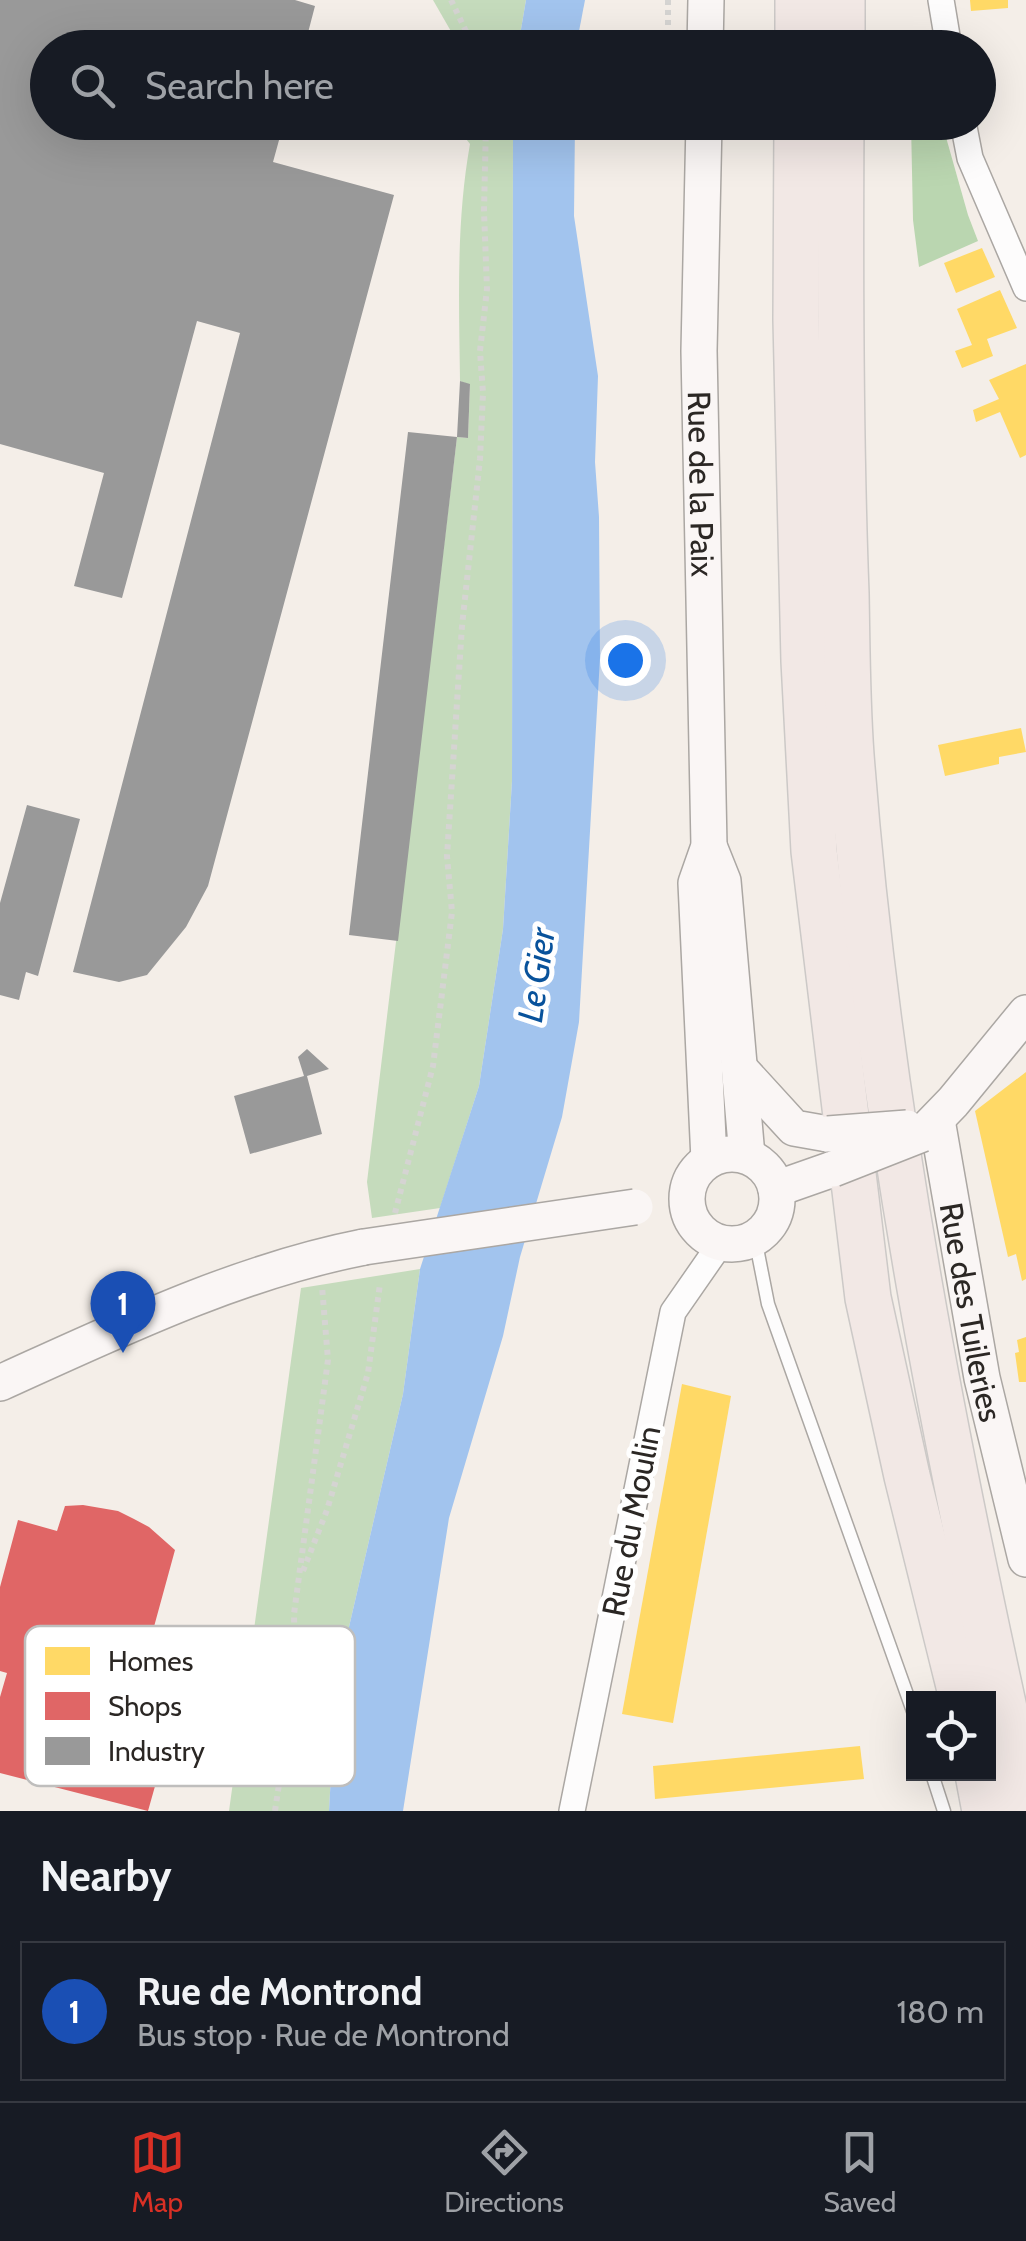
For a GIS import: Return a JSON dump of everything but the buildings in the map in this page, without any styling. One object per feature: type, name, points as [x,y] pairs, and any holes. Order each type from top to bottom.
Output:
[{"type":"highway","points":[[798,0],[798,30]]},
{"type":"highway","points":[[842,0],[842,30]]},
{"type":"highway","points":[[797,140],[797,377],[804,661],[814,851],[868,1298],[960,1691]]},
{"type":"highway","points":[[841,140],[841,448],[850,734],[876,1001],[898,1169],[920,1296],[1026,1808]]},
{"type":"highway","points":[[979,1781],[985,1811]]},
{"type":"main road","points":[[705,30],[706,0]]},
{"type":"main road","name":"Rue de la Paix","points":[[704,140],[700,351],[709,846],[696,883],[709,1160]]},
{"type":"main road","name":"Rue de la Paix","points":[[709,846],[724,881],[747,1156]]},
{"type":"main road","points":[[776,1188],[828,1170],[924,1127],[1026,1014]]},
{"type":"main road","points":[[740,1069],[794,1128],[828,1134],[924,1127]]},
{"type":"main road","name":"Rue des Tuileries","points":[[924,1127],[1026,1559]]},
{"type":"main road","points":[[732,1153],[747,1156],[766,1169],[776,1188],[774,1217],[738,1240],[698,1228],[687,1203],[692,1178],[709,1160],[732,1153]]},
{"type":"main road","points":[[0,1384],[178,1304],[320,1256],[635,1207],[687,1203]]},
{"type":"street","points":[[940,0],[946,30]]},
{"type":"street","points":[[966,140],[970,158],[1026,288]]},
{"type":"street","name":"Rue du Moulin","points":[[572,1811],[673,1312],[738,1240]]},
{"type":"lane","points":[[738,1240],[768,1304],[906,1692]]},
{"type":"lane","points":[[934,1781],[944,1811]]},
{"type":"path","points":[[452,0],[466,30]]},
{"type":"path","points":[[668,0],[668,30]]},
{"type":"path","points":[[394,1215],[432,1066],[452,912],[448,836],[483,392],[480,351],[487,289],[486,140]]},
{"type":"path","points":[[294,1626],[328,1360],[320,1256]]},
{"type":"path","points":[[299,1582],[327,1510],[368,1373],[380,1284]]},
{"type":"path","points":[[275,1811],[279,1786]]},
{"type":"green space","points":[[433,0],[526,0],[521,30],[450,30]]},
{"type":"green space","points":[[467,140],[513,140],[512,781],[503,929],[479,1086],[440,1208],[372,1218],[367,1182],[457,437],[468,438],[470,385],[460,381],[459,292],[462,203],[470,144]]},
{"type":"green space","points":[[911,140],[947,140],[978,241],[919,267],[913,220]]},
{"type":"green space","points":[[420,1269],[403,1394],[349,1626],[254,1626],[301,1288]]},
{"type":"green space","points":[[232,1786],[330,1786],[329,1811],[229,1811]]},
{"type":"water","points":[[526,0],[585,0],[579,30],[521,30]]},
{"type":"water","name":"Le Gier","points":[[513,140],[575,140],[574,216],[598,376],[595,462],[600,658],[579,1022],[562,1117],[449,1518],[403,1811],[329,1811],[330,1786],[355,1786],[355,1626],[349,1626],[403,1394],[420,1269],[479,1086],[503,929],[512,781]]},
{"type":"place","name":"Rue de Montrond","points":[[123,1353]]}]
